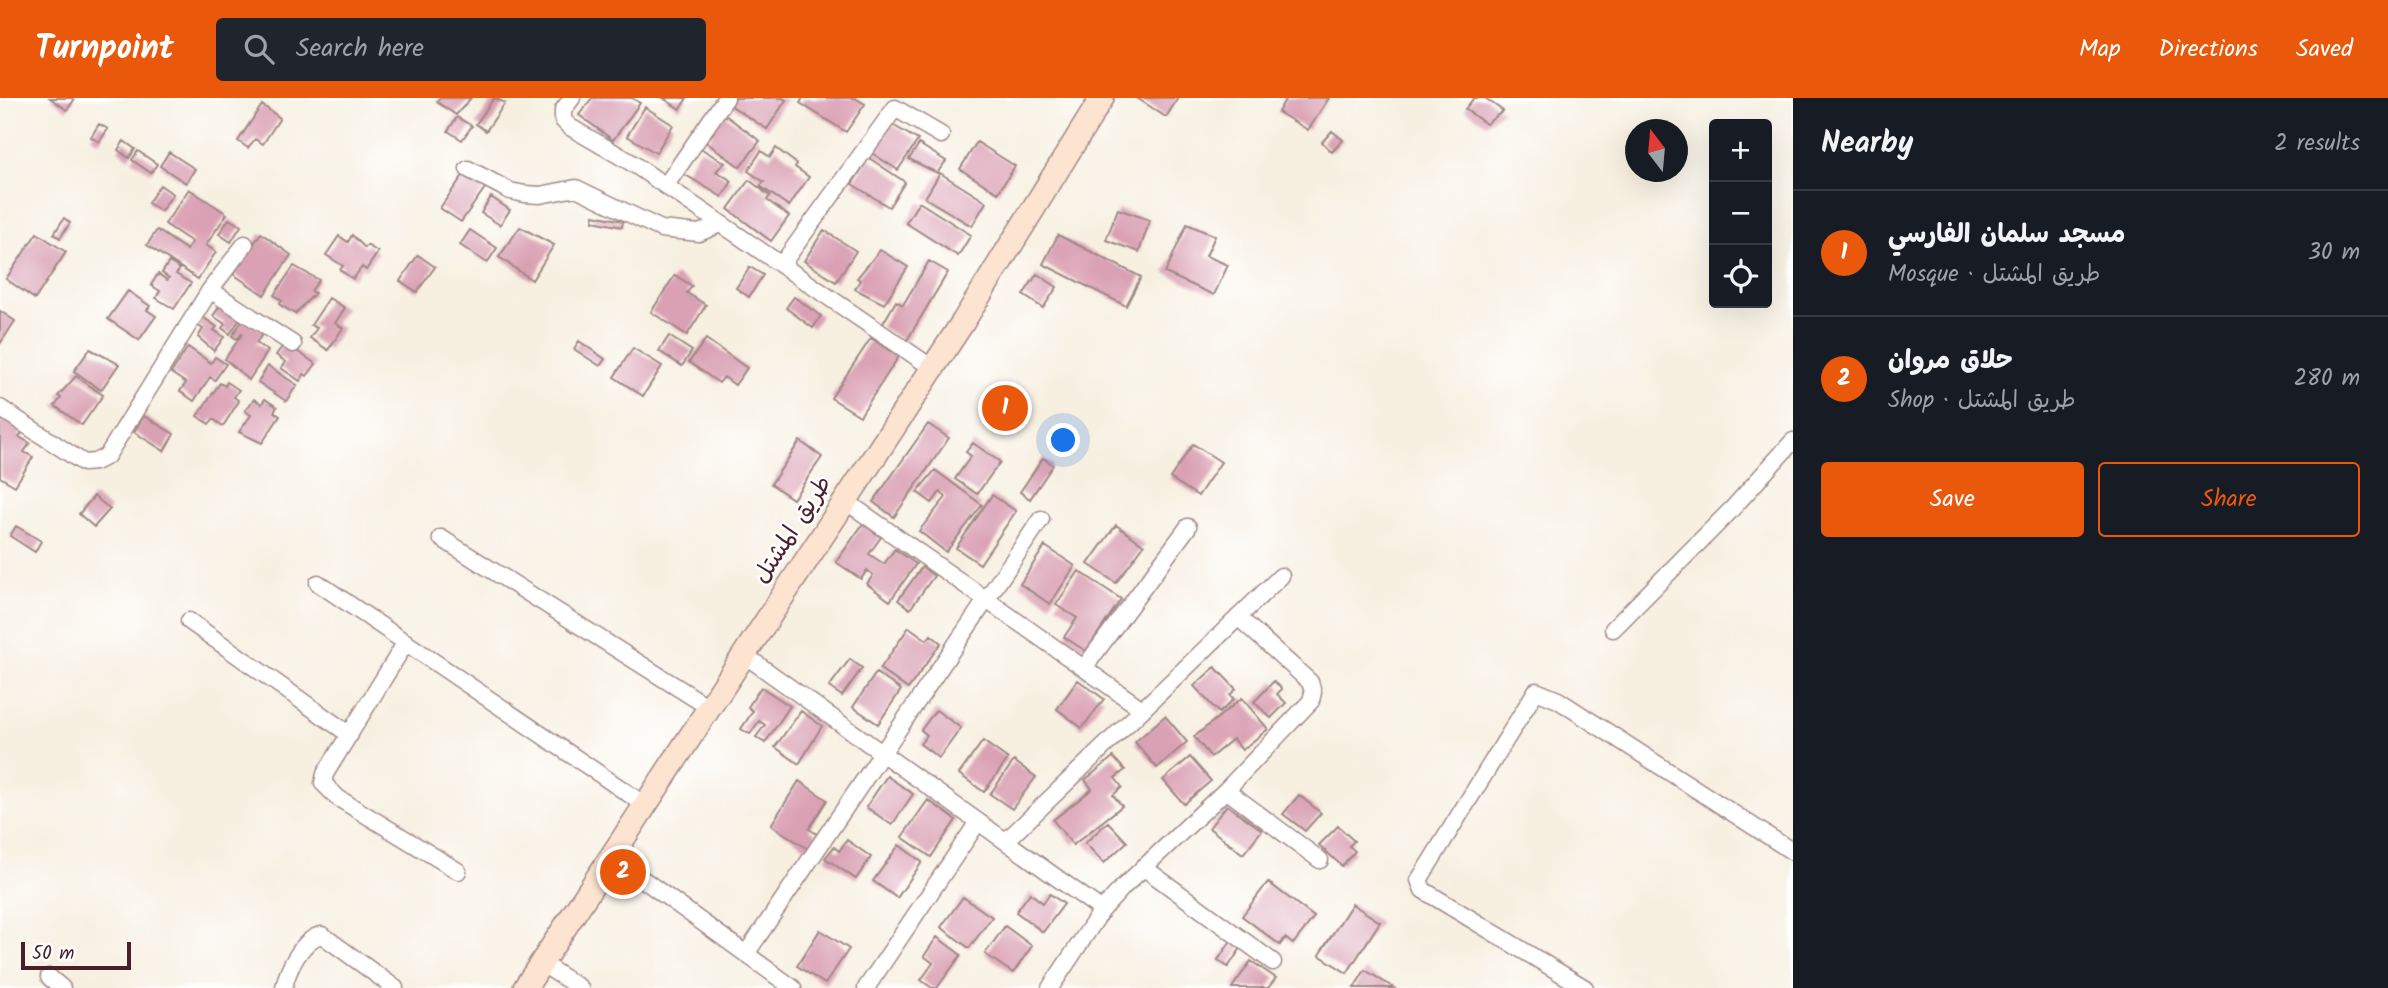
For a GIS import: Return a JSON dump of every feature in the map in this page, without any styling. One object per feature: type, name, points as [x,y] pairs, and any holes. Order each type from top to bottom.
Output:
[{"type":"main road","name":"طريق المشتل","points":[[525,988],[963,322],[1102,98]]},
{"type":"street","points":[[572,98],[563,110],[563,120],[570,127],[666,186],[931,367]]},
{"type":"street","points":[[666,186],[726,98]]},
{"type":"street","points":[[881,98],[941,135]]},
{"type":"street","points":[[782,264],[895,108]]},
{"type":"street","points":[[468,169],[510,191],[525,194],[540,195],[576,188],[661,229],[699,233],[720,224]]},
{"type":"street","points":[[0,408],[84,463],[107,456],[210,290],[245,244]]},
{"type":"street","points":[[210,290],[293,344]]},
{"type":"street","points":[[1613,629],[1731,510],[1793,441]]},
{"type":"street","points":[[844,500],[1142,709]]},
{"type":"street","points":[[746,954],[988,601],[1041,519]]},
{"type":"street","points":[[1084,668],[1188,527]]},
{"type":"street","points":[[441,538],[710,708]]},
{"type":"street","points":[[1006,841],[1281,576]]},
{"type":"street","points":[[318,583],[645,805]]},
{"type":"street","points":[[1050,988],[1102,910],[1143,867],[1226,790],[1311,701],[1313,692],[1310,682],[1238,617]]},
{"type":"street","points":[[189,621],[350,735]]},
{"type":"street","points":[[406,642],[325,774],[323,783],[328,792],[458,871]]},
{"type":"street","points":[[743,654],[1102,910]]},
{"type":"street","points":[[1585,988],[1423,890],[1419,880],[1536,691],[1558,700],[1793,852]]},
{"type":"street","points":[[1226,790],[1320,860]]},
{"type":"street","points":[[866,988],[978,822]]},
{"type":"street","points":[[612,857],[793,988]]},
{"type":"street","points":[[1143,867],[1273,962]]},
{"type":"street","points":[[284,988],[286,977],[310,939],[322,935],[395,988]]},
{"type":"street","points":[[541,963],[580,988]]},
{"type":"building","points":[[50,98],[72,98],[74,100],[67,110]]},
{"type":"building","points":[[440,98],[471,98],[456,115],[437,102]]},
{"type":"building","points":[[494,98],[505,103],[486,131],[476,124]]},
{"type":"building","points":[[592,98],[632,98],[640,103],[613,140],[579,115]]},
{"type":"building","points":[[663,98],[687,98],[680,109]]},
{"type":"building","points":[[735,98],[786,100],[767,129],[730,105]]},
{"type":"building","points":[[803,98],[855,98],[865,104],[846,132],[800,103]]},
{"type":"building","points":[[1137,98],[1178,98],[1166,117]]},
{"type":"building","points":[[1286,98],[1329,98],[1308,130],[1278,112]]},
{"type":"building","points":[[1474,98],[1485,98],[1503,111],[1486,124],[1465,109]]},
{"type":"building","points":[[262,105],[280,118],[263,144],[255,139],[248,148],[238,141]]},
{"type":"building","points":[[645,107],[673,125],[656,153],[627,136]]},
{"type":"building","points":[[725,115],[760,141],[740,167],[706,142],[713,133],[708,130],[718,117],[721,119]]},
{"type":"building","points":[[457,117],[472,126],[462,140],[448,131]]},
{"type":"building","points":[[886,121],[918,140],[898,170],[867,150]]},
{"type":"building","points":[[99,124],[108,129],[99,142],[91,137]]},
{"type":"building","points":[[1332,131],[1343,140],[1332,152],[1322,142]]},
{"type":"building","points":[[124,141],[135,149],[129,158],[118,150]]},
{"type":"building","points":[[977,142],[1015,166],[998,193],[960,169]]},
{"type":"building","points":[[919,144],[946,161],[937,173],[909,159]]},
{"type":"building","points":[[700,148],[725,163],[716,171],[732,181],[722,197],[684,174]]},
{"type":"building","points":[[776,148],[809,177],[789,206],[760,186],[764,182],[748,171],[761,151],[770,157]]},
{"type":"building","points":[[138,151],[157,164],[151,173],[132,160]]},
{"type":"building","points":[[169,152],[195,169],[186,183],[160,166]]},
{"type":"building","points":[[869,158],[905,182],[889,207],[852,184]]},
{"type":"building","points":[[466,171],[487,185],[461,222],[440,208]]},
{"type":"building","points":[[940,173],[986,202],[972,226],[925,198]]},
{"type":"building","points":[[749,180],[770,196],[767,200],[789,216],[771,241],[728,209]]},
{"type":"building","points":[[160,185],[173,194],[161,211],[148,203]]},
{"type":"building","points":[[189,189],[227,214],[206,245],[216,252],[198,279],[147,245],[157,230],[187,250],[192,242],[165,224]]},
{"type":"building","points":[[491,197],[510,210],[500,225],[481,213]]},
{"type":"building","points":[[919,202],[971,235],[958,256],[906,223]]},
{"type":"building","points":[[1118,209],[1150,220],[1139,252],[1106,240]]},
{"type":"building","points":[[594,215],[623,221],[622,227],[593,221]]},
{"type":"building","points":[[64,218],[70,223],[60,238],[54,234]]},
{"type":"building","points":[[229,219],[241,226],[231,242],[219,234]]},
{"type":"building","points":[[1187,224],[1215,236],[1206,256],[1228,265],[1214,295],[1165,273]]},
{"type":"building","points":[[520,227],[554,245],[532,280],[499,257]]},
{"type":"building","points":[[470,230],[497,248],[487,263],[460,245]]},
{"type":"building","points":[[824,230],[856,251],[836,282],[804,261]]},
{"type":"building","points":[[37,233],[66,252],[35,299],[6,279]]},
{"type":"building","points":[[261,233],[291,255],[264,295],[233,274]]},
{"type":"building","points":[[352,235],[365,248],[367,245],[378,252],[366,270],[362,267],[353,279],[340,270],[343,266],[326,255],[339,236],[348,242]]},
{"type":"building","points":[[1058,235],[1141,277],[1126,306],[1043,264]]},
{"type":"building","points":[[880,250],[908,267],[884,304],[855,289],[860,280],[857,278]]},
{"type":"building","points":[[418,255],[435,267],[417,292],[400,281]]},
{"type":"building","points":[[929,261],[948,272],[906,342],[881,327],[896,301],[903,305]]},
{"type":"building","points":[[169,262],[180,269],[176,274],[191,283],[174,309],[156,298],[160,291],[151,285],[158,274],[167,280],[169,278],[162,273]]},
{"type":"building","points":[[294,266],[319,280],[311,291],[315,293],[295,314],[279,304],[282,301],[274,295]]},
{"type":"building","points":[[750,267],[763,275],[749,297],[736,288]]},
{"type":"building","points":[[1037,274],[1057,287],[1043,308],[1023,295]]},
{"type":"building","points":[[675,275],[692,286],[687,293],[706,305],[687,335],[651,312]]},
{"type":"building","points":[[128,291],[150,306],[147,310],[156,316],[139,340],[108,319]]},
{"type":"building","points":[[226,297],[245,311],[230,334],[222,328],[225,324],[213,316]]},
{"type":"building","points":[[794,297],[821,316],[813,328],[786,308]]},
{"type":"building","points":[[329,298],[345,308],[335,323],[343,328],[328,350],[310,338],[317,328],[311,325]]},
{"type":"building","points":[[0,311],[15,321],[0,344]]},
{"type":"building","points":[[201,316],[217,327],[214,330],[224,337],[214,351],[198,337],[203,329],[195,324]]},
{"type":"building","points":[[244,318],[264,332],[256,343],[268,351],[249,380],[225,359],[243,333],[237,339],[232,336]]},
{"type":"building","points":[[669,336],[692,351],[682,366],[659,351]]},
{"type":"building","points":[[871,338],[899,356],[860,416],[831,398]]},
{"type":"building","points":[[706,339],[747,368],[735,385],[724,377],[719,383],[689,362]]},
{"type":"building","points":[[579,341],[605,359],[600,366],[574,349]]},
{"type":"building","points":[[285,343],[316,364],[300,381],[281,368],[286,362],[276,355]]},
{"type":"building","points":[[188,347],[211,363],[215,357],[226,364],[215,380],[210,377],[194,401],[180,391],[186,383],[171,373]]},
{"type":"building","points":[[633,348],[662,366],[643,396],[614,377]]},
{"type":"building","points":[[90,349],[119,364],[101,390],[74,371]]},
{"type":"building","points":[[268,366],[297,385],[286,401],[258,382]]},
{"type":"building","points":[[76,376],[103,395],[82,425],[55,406],[61,398],[58,396]]},
{"type":"building","points":[[227,382],[239,390],[234,397],[239,401],[223,426],[213,419],[209,424],[197,416],[220,383],[225,386]]},
{"type":"building","points":[[254,399],[262,404],[265,399],[277,407],[274,412],[280,416],[262,443],[239,432],[251,415],[245,411]]},
{"type":"building","points":[[0,416],[24,430],[19,437],[30,443],[24,452],[33,457],[15,486],[0,477]]},
{"type":"building","points":[[144,416],[174,434],[164,451],[134,432]]},
{"type":"building","points":[[928,424],[949,438],[894,517],[873,502]]},
{"type":"building","points":[[800,441],[822,457],[793,499],[771,484]]},
{"type":"building","points":[[973,443],[1000,462],[977,494],[955,479],[971,456],[966,452]]},
{"type":"building","points":[[1193,444],[1221,462],[1198,496],[1170,478]]},
{"type":"building","points":[[1043,458],[1053,465],[1030,499],[1020,492]]},
{"type":"building","points":[[935,470],[982,505],[946,552],[919,531],[946,497],[940,492],[932,503],[917,492]]},
{"type":"building","points":[[992,495],[1016,511],[980,564],[956,548]]},
{"type":"building","points":[[94,496],[110,509],[94,527],[79,514]]},
{"type":"building","points":[[863,524],[881,537],[869,554],[884,564],[895,549],[916,564],[890,601],[867,584],[873,575],[867,570],[861,579],[836,562]]},
{"type":"building","points":[[1116,525],[1144,545],[1116,583],[1088,564]]},
{"type":"building","points":[[16,526],[41,541],[35,552],[10,536]]},
{"type":"building","points":[[1045,546],[1075,566],[1050,604],[1020,584]]},
{"type":"building","points":[[922,567],[934,576],[910,609],[898,600]]},
{"type":"building","points":[[1079,571],[1121,599],[1086,651],[1064,637],[1077,618],[1056,605]]},
{"type":"building","points":[[909,627],[927,640],[931,635],[941,643],[908,689],[880,669]]},
{"type":"building","points":[[850,659],[862,668],[842,696],[829,687]]},
{"type":"building","points":[[1215,667],[1236,689],[1230,695],[1234,699],[1219,713],[1194,686]]},
{"type":"building","points":[[876,673],[901,690],[878,724],[853,707]]},
{"type":"building","points":[[1078,680],[1104,699],[1082,728],[1057,709]]},
{"type":"building","points":[[1274,681],[1282,689],[1277,694],[1286,703],[1271,718],[1254,702]]},
{"type":"building","points":[[761,687],[790,706],[765,743],[756,737],[765,725],[759,721],[750,734],[741,729],[753,711],[748,707]]},
{"type":"building","points":[[1242,698],[1268,729],[1242,750],[1233,739],[1211,757],[1194,737]]},
{"type":"building","points":[[936,710],[961,728],[939,758],[920,744],[927,735],[921,730]]},
{"type":"building","points":[[801,711],[822,726],[799,764],[775,747]]},
{"type":"building","points":[[1165,716],[1187,742],[1157,768],[1135,742]]},
{"type":"building","points":[[983,741],[1008,759],[984,792],[959,774]]},
{"type":"building","points":[[1113,757],[1125,770],[1115,778],[1122,787],[1113,795],[1122,806],[1073,845],[1053,820],[1092,789],[1085,780]]},
{"type":"building","points":[[1190,757],[1211,781],[1184,804],[1163,780]]},
{"type":"building","points":[[1014,761],[1036,777],[1012,809],[990,794]]},
{"type":"building","points":[[887,776],[913,794],[892,825],[866,807]]},
{"type":"building","points":[[799,781],[827,800],[809,829],[817,834],[808,849],[771,825]]},
{"type":"building","points":[[1299,795],[1321,813],[1305,831],[1283,814]]},
{"type":"building","points":[[928,800],[956,820],[931,857],[902,837]]},
{"type":"building","points":[[1227,805],[1262,830],[1243,854],[1209,828]]},
{"type":"building","points":[[1108,822],[1127,842],[1104,863],[1085,843]]},
{"type":"building","points":[[1338,826],[1354,841],[1349,846],[1355,851],[1342,866],[1319,845]]},
{"type":"building","points":[[847,840],[871,857],[856,879],[825,858],[834,847],[839,851]]},
{"type":"building","points":[[899,845],[922,862],[897,898],[873,881]]},
{"type":"building","points":[[1268,882],[1314,917],[1293,944],[1285,938],[1280,945],[1242,916]]},
{"type":"building","points":[[1030,893],[1043,903],[1050,894],[1064,904],[1043,932],[1016,912]]},
{"type":"building","points":[[963,897],[992,917],[969,948],[941,927]]},
{"type":"building","points":[[1352,904],[1380,922],[1347,973],[1319,955]]},
{"type":"building","points":[[1005,926],[1032,946],[1013,973],[985,954]]},
{"type":"building","points":[[820,930],[849,949],[825,984],[797,966]]},
{"type":"building","points":[[937,937],[961,955],[937,988],[932,988],[921,980],[933,963],[924,956]]},
{"type":"building","points":[[1231,941],[1241,948],[1228,967],[1218,960]]},
{"type":"building","points":[[1251,961],[1276,978],[1268,988],[1232,988]]},
{"type":"building","points":[[1365,970],[1394,988],[1354,988]]},
{"type":"place","name":"مسجد سلمان الفارسي","points":[[1005,408]]},
{"type":"place","name":"حلاق مروان","points":[[623,872]]}]
